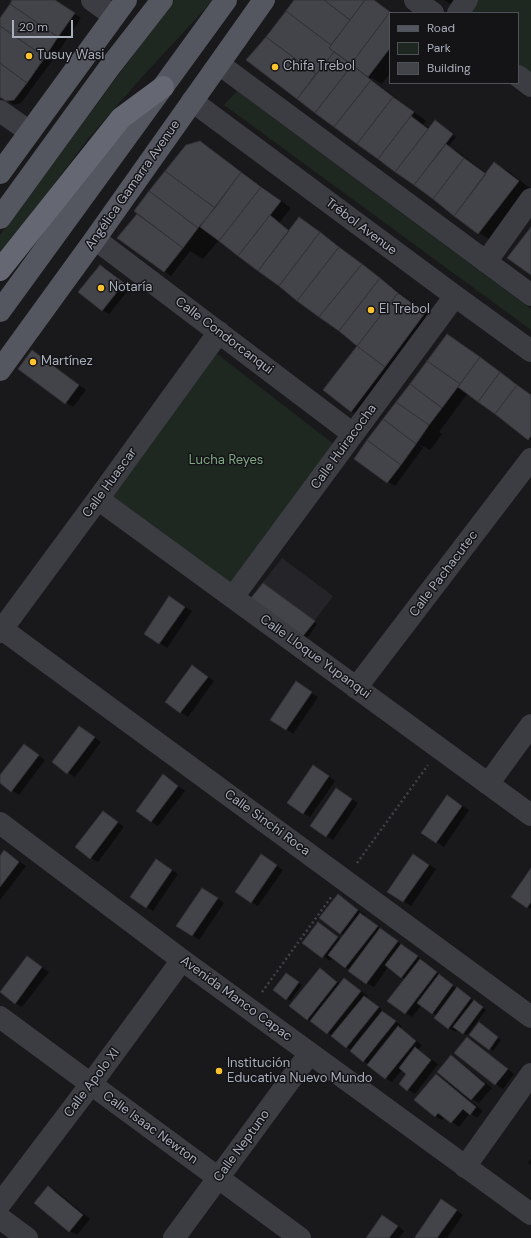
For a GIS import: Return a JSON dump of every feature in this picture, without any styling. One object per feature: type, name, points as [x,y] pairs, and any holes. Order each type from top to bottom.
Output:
[{"type":"highway","points":[[0,270],[121,118],[163,88]]},
{"type":"main road","points":[[0,218],[109,68],[162,0]]},
{"type":"main road","points":[[0,311],[226,0]]},
{"type":"main road","name":"Angélica Gamarra Avenue","points":[[0,370],[95,239],[264,0]]},
{"type":"main road","points":[[109,68],[120,8]]},
{"type":"main road","points":[[0,173],[120,8]]},
{"type":"street","points":[[92,0],[120,8]]},
{"type":"street","points":[[415,0],[432,12]]},
{"type":"street","points":[[459,12],[467,0]]},
{"type":"street","points":[[219,64],[531,295]]},
{"type":"street","points":[[519,77],[531,86]]},
{"type":"street","name":"Trébol Avenue","points":[[192,101],[531,351]]},
{"type":"street","points":[[0,111],[30,132]]},
{"type":"street","points":[[486,262],[531,199]]},
{"type":"street","name":"Calle Condorcanqui","points":[[95,239],[353,434]]},
{"type":"street","name":"Calle Huiracocha","points":[[234,597],[455,296]]},
{"type":"street","name":"Calle Huascar","points":[[1,631],[219,332]]},
{"type":"street","name":"Calle Pachacutec","points":[[356,688],[531,459]]},
{"type":"street","name":"Calle Lloque Yupanqui","points":[[98,499],[531,815]]},
{"type":"street","name":"Calle Sinchi Roca","points":[[1,631],[531,1018]]},
{"type":"street","points":[[488,784],[531,725]]},
{"type":"street","name":"Avenida Manco Capac","points":[[0,823],[182,960],[531,1214]]},
{"type":"street","name":"Calle Apolo XI","points":[[0,1204],[182,960]]},
{"type":"street","name":"Calle Isaac Newton","points":[[0,1017],[300,1238]]},
{"type":"street","name":"Calle Neptuno","points":[[174,1238],[310,1053]]},
{"type":"street","points":[[465,1166],[531,1074]]},
{"type":"street","points":[[0,1218],[27,1238]]},
{"type":"shaded area","points":[[282,558],[333,596],[303,636],[251,598]]},
{"type":"green space","points":[[174,0],[212,0],[88,139],[0,256],[0,235]]},
{"type":"green space","points":[[478,0],[531,0],[531,75],[519,67],[519,12],[469,12]]},
{"type":"green space","points":[[237,91],[531,309],[531,330],[224,105]]},
{"type":"green space","name":"Lucha Reyes","points":[[212,350],[335,445],[230,585],[105,496]]},
{"type":"building","points":[[12,0],[55,0],[75,13],[58,37],[10,4]]},
{"type":"building","points":[[294,0],[324,0],[350,20],[331,45],[286,11]]},
{"type":"building","points":[[324,0],[365,0],[350,20]]},
{"type":"building","points":[[365,0],[374,0],[390,12],[351,64],[329,48]]},
{"type":"building","points":[[10,4],[58,37],[45,57],[0,26],[0,18]]},
{"type":"building","points":[[286,11],[331,45],[329,48],[334,52],[316,74],[266,37]]},
{"type":"building","points":[[389,13],[389,49],[368,77],[351,64]]},
{"type":"building","points":[[0,26],[45,57],[27,83],[0,63]]},
{"type":"building","points":[[266,37],[316,74],[297,99],[246,60]]},
{"type":"building","points":[[334,52],[352,65],[315,113],[297,99]]},
{"type":"building","points":[[0,63],[27,83],[14,100],[6,101],[0,97]]},
{"type":"building","points":[[352,65],[371,80],[334,127],[315,113]]},
{"type":"building","points":[[371,80],[393,97],[357,144],[334,127]]},
{"type":"building","points":[[393,97],[414,112],[378,159],[357,144]]},
{"type":"building","points":[[411,116],[428,129],[395,172],[378,159]]},
{"type":"building","points":[[435,120],[453,134],[414,185],[395,172]]},
{"type":"building","points":[[200,141],[241,172],[215,208],[165,171],[186,145]]},
{"type":"building","points":[[446,144],[464,158],[433,199],[414,185]]},
{"type":"building","points":[[464,158],[486,174],[454,216],[433,199]]},
{"type":"building","points":[[494,162],[519,181],[478,234],[454,216]]},
{"type":"building","points":[[165,171],[215,208],[198,228],[149,191]]},
{"type":"building","points":[[241,172],[261,187],[219,241],[200,227]]},
{"type":"building","points":[[261,187],[281,201],[238,256],[219,241]]},
{"type":"building","points":[[149,191],[198,228],[183,248],[134,211]]},
{"type":"building","points":[[137,214],[183,248],[164,272],[117,238]]},
{"type":"building","points":[[270,215],[289,231],[258,271],[238,256]]},
{"type":"building","points":[[299,217],[320,232],[279,286],[258,271]]},
{"type":"building","points":[[531,227],[531,275],[507,258]]},
{"type":"building","points":[[320,232],[339,247],[297,301],[279,286]]},
{"type":"building","points":[[339,247],[362,264],[319,317],[297,301]]},
{"type":"building","points":[[362,264],[380,278],[339,331],[319,317]]},
{"type":"building","name":"Notaría","points":[[100,265],[124,283],[102,311],[78,292]]},
{"type":"building","points":[[380,278],[398,293],[357,346],[339,331]]},
{"type":"building","points":[[398,293],[425,313],[385,367],[357,346]]},
{"type":"building","points":[[447,334],[480,357],[460,384],[427,361]]},
{"type":"building","points":[[357,346],[385,367],[351,412],[323,390]]},
{"type":"building","points":[[32,350],[79,385],[65,404],[18,369]]},
{"type":"building","points":[[480,357],[500,372],[478,402],[458,387]]},
{"type":"building","points":[[427,361],[460,384],[442,408],[410,384]]},
{"type":"building","points":[[500,372],[517,385],[495,414],[478,402]]},
{"type":"building","points":[[410,384],[442,408],[429,425],[396,402]]},
{"type":"building","points":[[517,385],[531,395],[531,436],[528,440],[495,414]]},
{"type":"building","points":[[396,402],[429,425],[416,444],[383,419]]},
{"type":"building","points":[[383,419],[416,444],[401,465],[367,440]]},
{"type":"building","points":[[367,440],[401,465],[387,483],[354,459]]},
{"type":"building","points":[[263,583],[315,621],[303,636],[251,598]]},
{"type":"building","points":[[169,596],[185,607],[159,644],[144,634]]},
{"type":"building","points":[[192,665],[208,677],[180,713],[165,702]]},
{"type":"building","points":[[296,681],[312,692],[286,730],[270,720]]},
{"type":"building","points":[[79,726],[95,737],[67,774],[52,762]]},
{"type":"building","points":[[24,744],[39,755],[11,792],[0,783],[0,775]]},
{"type":"building","points":[[313,765],[329,776],[303,814],[287,803]]},
{"type":"building","points":[[163,774],[178,786],[151,822],[136,811]]},
{"type":"building","points":[[336,788],[352,799],[326,837],[310,826]]},
{"type":"building","points":[[447,795],[462,806],[436,843],[421,833]]},
{"type":"building","points":[[103,811],[118,822],[90,859],[75,847]]},
{"type":"building","points":[[4,850],[19,862],[0,887],[0,856]]},
{"type":"building","points":[[261,854],[277,865],[251,903],[235,892]]},
{"type":"building","points":[[413,854],[429,865],[403,902],[387,892]]},
{"type":"building","points":[[156,859],[172,870],[146,908],[130,897]]},
{"type":"building","points":[[531,868],[531,902],[527,908],[511,897]]},
{"type":"building","points":[[202,888],[218,898],[192,936],[176,926]]},
{"type":"building","points":[[338,894],[358,910],[340,934],[319,918]]},
{"type":"building","points":[[360,913],[378,926],[345,968],[328,955]]},
{"type":"building","points":[[318,922],[338,937],[322,958],[302,943]]},
{"type":"building","points":[[380,928],[398,941],[366,984],[348,971]]},
{"type":"building","points":[[401,944],[418,956],[401,978],[385,965]]},
{"type":"building","points":[[27,956],[42,967],[15,1004],[0,992]]},
{"type":"building","points":[[420,959],[437,972],[405,1014],[387,1001]]},
{"type":"building","points":[[320,968],[337,982],[307,1020],[289,1006]]},
{"type":"building","points":[[286,973],[299,982],[286,1000],[273,990]]},
{"type":"building","points":[[439,974],[453,985],[432,1014],[417,1003]]},
{"type":"building","points":[[344,978],[361,991],[327,1034],[310,1021]]},
{"type":"building","points":[[457,987],[471,998],[448,1029],[434,1018]]},
{"type":"building","points":[[364,996],[379,1007],[346,1048],[331,1036]]},
{"type":"building","points":[[474,1000],[483,1007],[463,1034],[453,1027]]},
{"type":"building","points":[[382,1011],[396,1021],[363,1062],[350,1051]]},
{"type":"building","points":[[479,1022],[498,1037],[489,1050],[469,1035]]},
{"type":"building","points":[[398,1026],[416,1041],[385,1079],[367,1065]]},
{"type":"building","points":[[467,1037],[508,1069],[495,1085],[454,1053]]},
{"type":"building","points":[[415,1047],[431,1060],[407,1091],[399,1084],[406,1074],[399,1068]]},
{"type":"building","points":[[451,1055],[485,1084],[471,1100],[437,1072]]},
{"type":"building","points":[[436,1074],[476,1107],[470,1115],[463,1109],[451,1123],[438,1113],[435,1117],[414,1100]]},
{"type":"building","points":[[48,1186],[83,1215],[69,1232],[34,1203]]},
{"type":"building","points":[[441,1199],[457,1210],[437,1238],[416,1238],[415,1237]]},
{"type":"building","points":[[382,1215],[398,1226],[389,1238],[366,1238]]},
{"type":"place","name":"Tusuy Wasi","points":[[29,56]]},
{"type":"place","name":"Chifa Trebol","points":[[275,67]]},
{"type":"place","name":"Notaría","points":[[101,288]]},
{"type":"place","name":"El Trebol","points":[[371,310]]},
{"type":"place","name":"Martínez","points":[[33,362]]},
{"type":"place","name":"Institución Educativa Nuevo Mundo","points":[[219,1071]]}]
